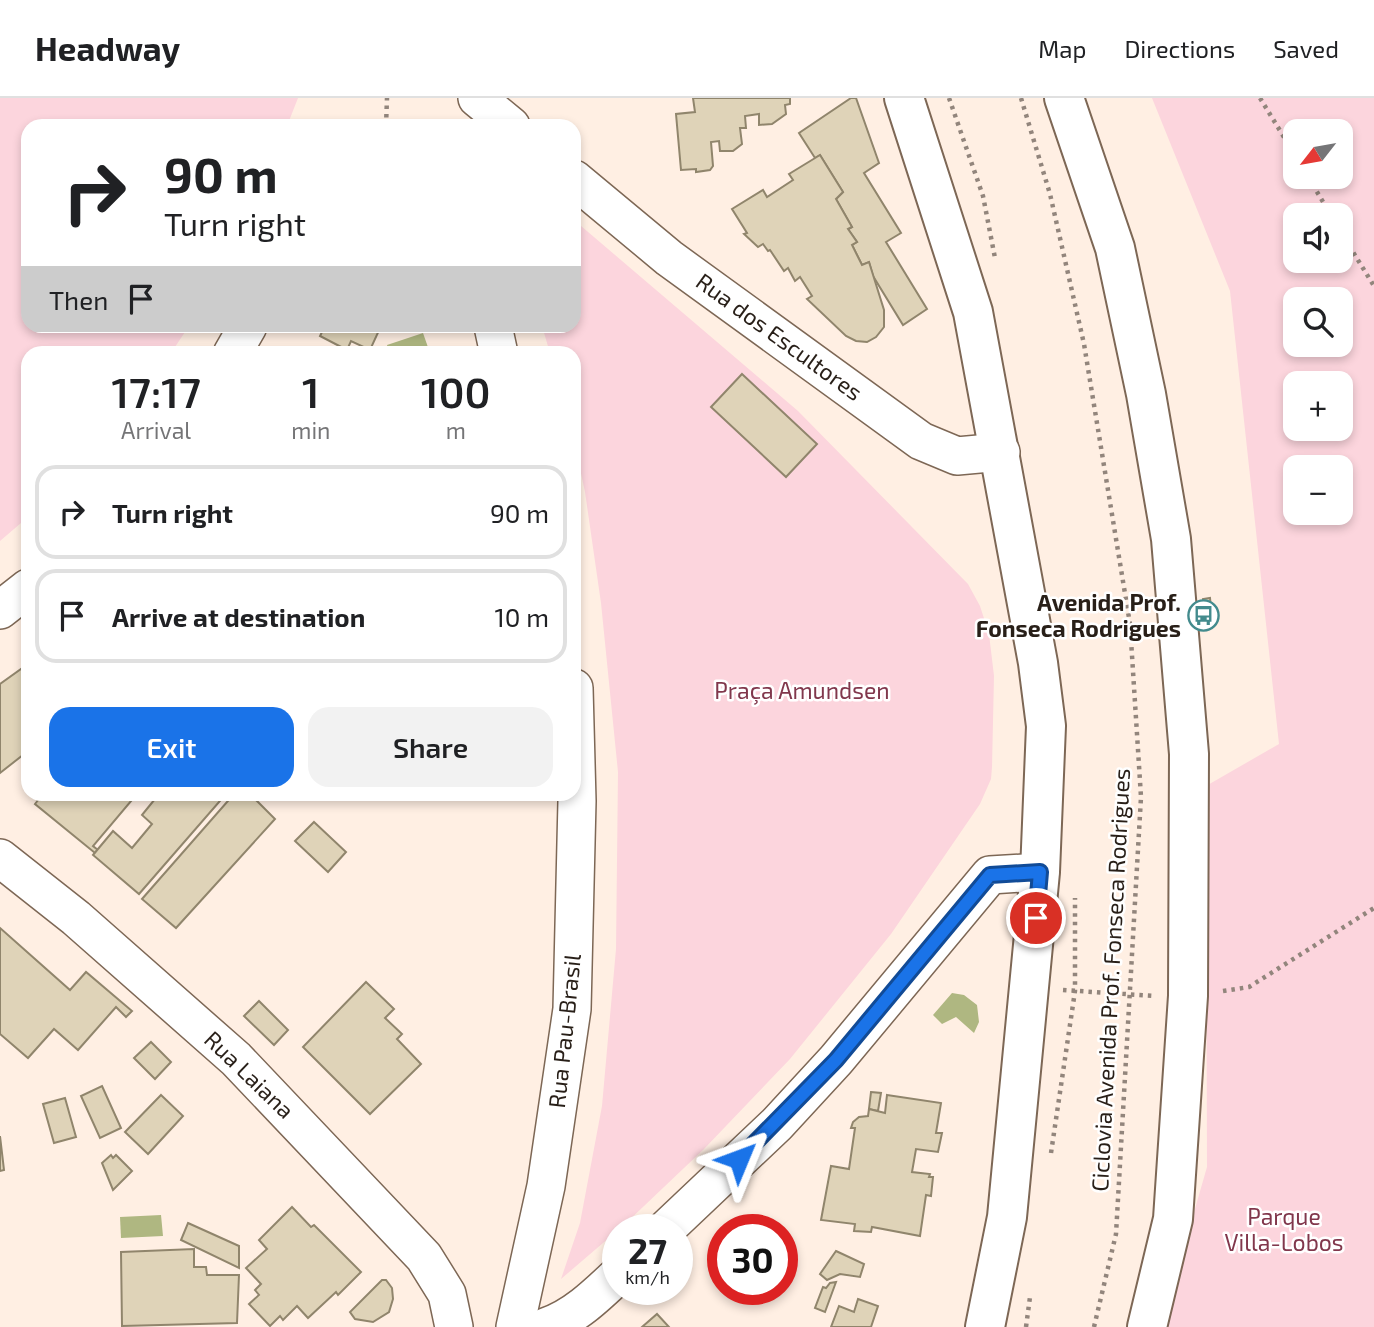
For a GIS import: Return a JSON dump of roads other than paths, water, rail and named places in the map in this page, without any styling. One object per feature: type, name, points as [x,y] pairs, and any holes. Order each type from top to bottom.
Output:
[{"type":"highway","points":[[904,98],[973,312],[1001,452],[1038,663],[1046,726],[1040,872],[1007,1217],[985,1327]]},
{"type":"highway","points":[[1064,98],[1115,248],[1146,394],[1171,539],[1189,754],[1197,950],[1188,996],[1173,1219],[1147,1327]]},
{"type":"street","points":[[477,98],[502,119]]},
{"type":"street","name":"Rua dos Escultores","points":[[581,184],[669,257],[921,440],[957,456],[1001,452]]},
{"type":"street","points":[[0,610],[21,594]]},
{"type":"street","name":"Rua Pau-Brasil","points":[[515,1327],[546,1186],[572,1009],[577,801]]},
{"type":"street","name":"Rua Laiana","points":[[0,858],[76,918],[246,1069],[424,1257],[447,1294],[454,1327]]},
{"type":"street","points":[[682,1214],[776,1124],[836,1060],[990,875],[1040,872]]},
{"type":"street","points":[[545,1327],[556,1324],[602,1290]]},
{"type":"place","name":"Avenida Prof. Fonseca Rodrigues","points":[[1204,616]]},
{"type":"park label","name":"Praça Amundsen","points":[[802,691]]},
{"type":"park label","name":"Parque Villa-Lobos","points":[[1284,1230]]}]
